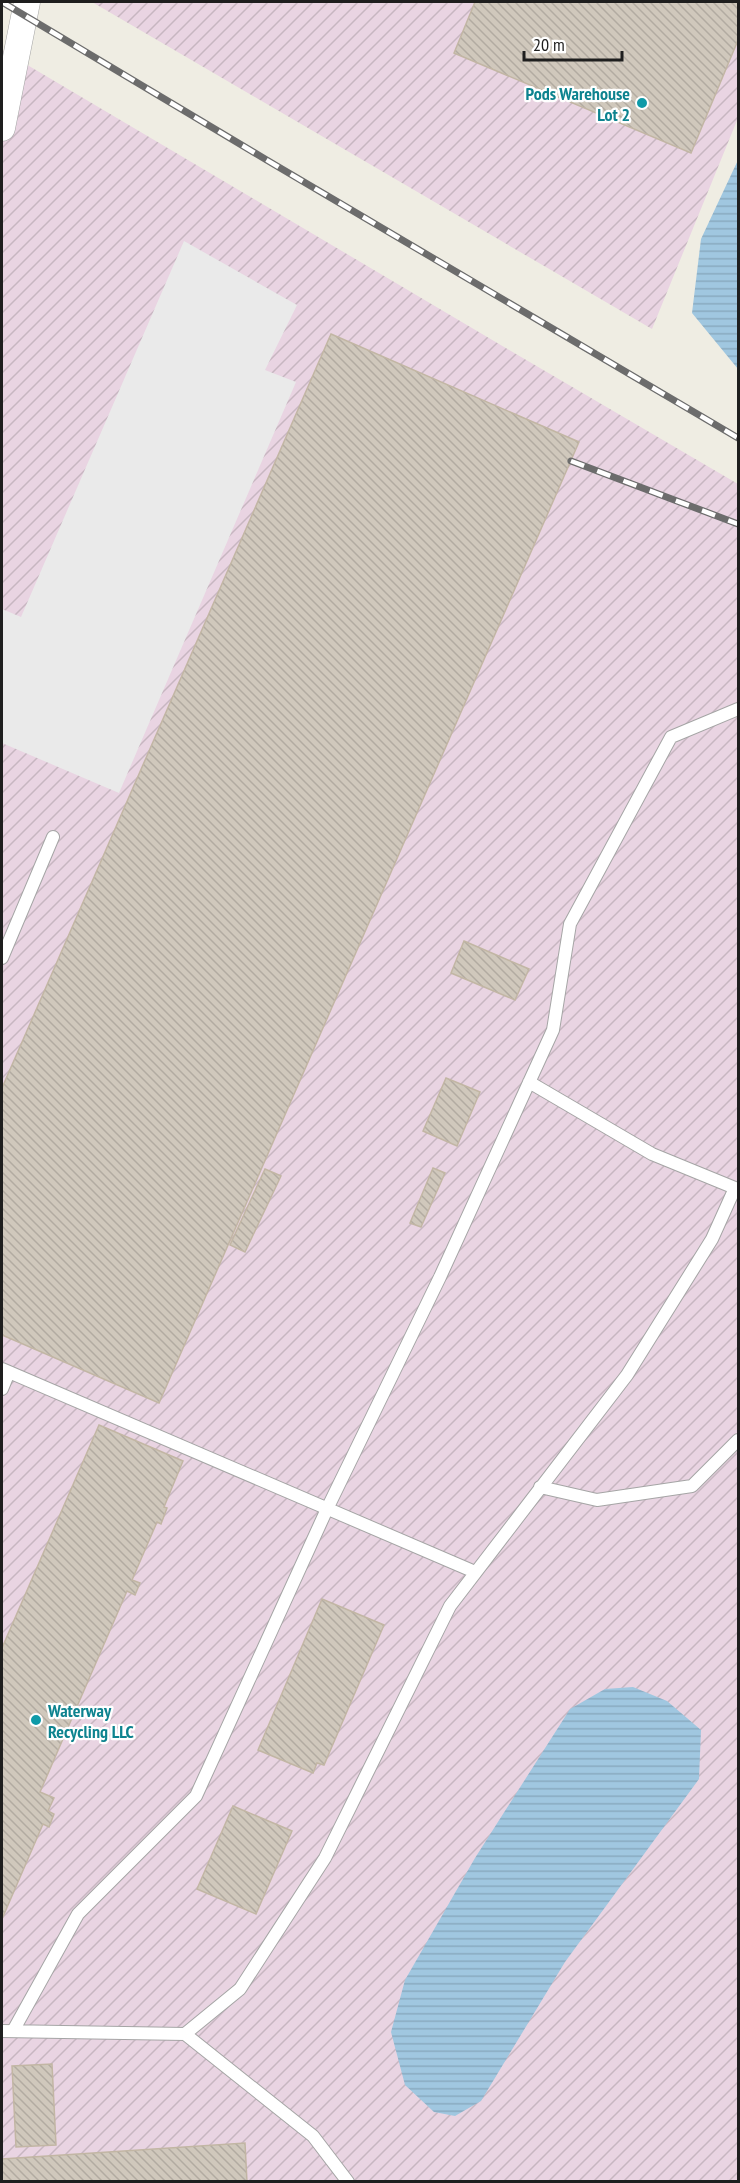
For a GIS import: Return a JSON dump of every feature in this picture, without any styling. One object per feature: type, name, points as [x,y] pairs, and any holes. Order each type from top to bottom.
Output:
[{"type":"street","points":[[2,128],[27,2]]},
{"type":"lane","points":[[7,2031],[78,1914],[196,1796],[327,1509],[440,1277],[553,1030],[570,924],[671,737],[738,709]]},
{"type":"lane","points":[[2,958],[52,837]]},
{"type":"lane","points":[[184,2034],[240,1989],[325,1858],[450,1606],[627,1375],[712,1239],[737,1189],[652,1154],[529,1082]]},
{"type":"lane","points":[[2,1389],[5,1370],[475,1572]]},
{"type":"lane","points":[[540,1486],[597,1500],[692,1486],[738,1440]]},
{"type":"lane","points":[[7,2031],[184,2034],[313,2136],[348,2181]]},
{"type":"shaded area","points":[[92,2],[738,2],[738,118],[652,329]]},
{"type":"shaded area","points":[[2,50],[738,484],[738,2181],[2,2182]]},
{"type":"shaded area","points":[[184,241],[297,305],[265,370],[296,382],[119,793],[2,743],[2,609],[21,617]]},
{"type":"water","points":[[738,160],[738,369],[692,313],[701,239]]},
{"type":"water","points":[[633,1687],[667,1701],[701,1730],[699,1779],[565,1962],[481,2101],[455,2116],[434,2112],[405,2085],[391,2032],[405,1980],[475,1858],[570,1709],[605,1689]]},
{"type":"building","name":"Pods Warehouse Lot 2","points":[[475,2],[738,2],[738,40],[691,153],[454,53]]},
{"type":"building","points":[[331,334],[579,442],[159,1403],[2,1335],[2,1088]]},
{"type":"building","points":[[464,941],[529,969],[515,1000],[451,973]]},
{"type":"building","points":[[446,1078],[480,1092],[457,1146],[423,1131]]},
{"type":"building","points":[[433,1168],[445,1173],[421,1227],[410,1223]]},
{"type":"building","points":[[265,1169],[281,1176],[245,1252],[230,1245]]},
{"type":"building","name":"Waterway Recycling LLC","points":[[99,1425],[183,1461],[164,1507],[167,1508],[161,1524],[157,1522],[132,1580],[140,1583],[135,1595],[127,1591],[40,1792],[54,1798],[48,1811],[54,1814],[49,1827],[43,1824],[2,1919],[2,1648]]},
{"type":"building","points":[[322,1599],[384,1625],[324,1765],[317,1763],[313,1773],[258,1750]]},
{"type":"building","points":[[233,1806],[292,1831],[256,1914],[197,1889]]},
{"type":"building","points":[[52,2064],[56,2145],[16,2147],[12,2066]]},
{"type":"building","points":[[245,2143],[247,2182],[2,2182],[2,2159]]},
{"type":"railway","points":[[2,2],[738,438]]},
{"type":"railway","points":[[571,461],[738,524]]},
{"type":"place","name":"Pods Warehouse Lot 2","points":[[642,103]]},
{"type":"place","name":"Waterway Recycling LLC","points":[[36,1720]]}]
